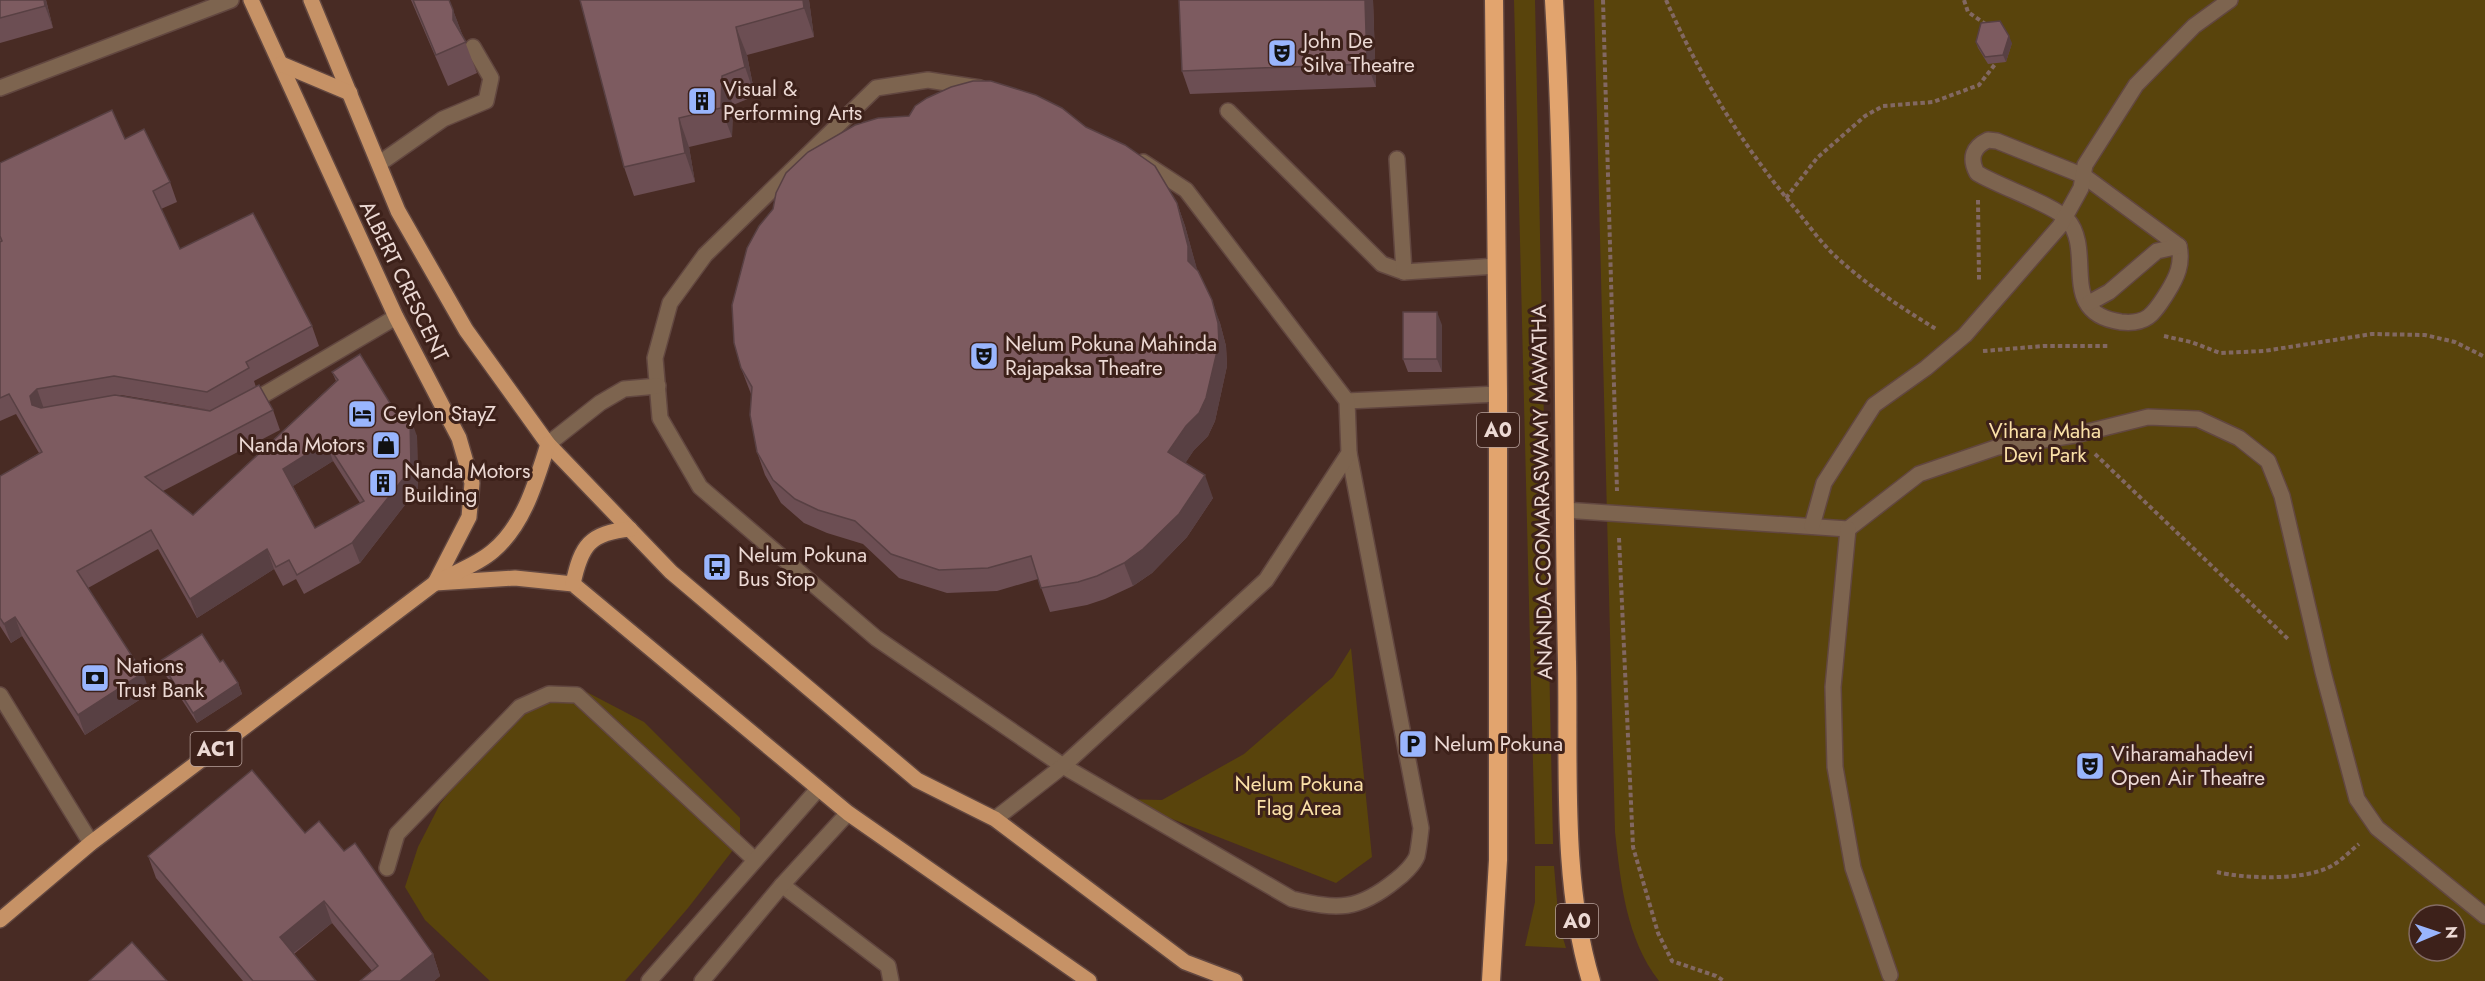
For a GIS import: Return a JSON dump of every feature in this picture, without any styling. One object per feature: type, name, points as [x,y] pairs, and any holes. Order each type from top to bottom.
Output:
[{"type":"highway","name":"ANANDA COOMARASWAMY MAWATHA","points":[[1491,981],[1498,860],[1498,394],[1494,0]]},
{"type":"highway","name":"ANANDA COOMARASWAMY MAWATHA","points":[[1554,0],[1560,96],[1564,510],[1572,860],[1579,942],[1591,981]]},
{"type":"main road","name":"ALBERT CRESCENT","points":[[251,0],[396,317],[459,438],[472,483],[469,517],[435,583]]},
{"type":"main road","name":"ALBERT CRESCENT","points":[[311,0],[380,162],[398,211],[466,330],[548,444],[671,572],[917,780],[995,819],[1185,962],[1235,981]]},
{"type":"main road","points":[[281,64],[350,93]]},
{"type":"main road","points":[[435,583],[492,552],[511,531],[524,510],[548,444]]},
{"type":"main road","points":[[573,584],[578,563],[588,544],[606,531],[630,529]]},
{"type":"main road","points":[[435,583],[515,578],[573,584],[848,813],[1089,981]]},
{"type":"main road","name":"AC1","points":[[0,920],[91,843],[435,583]]},
{"type":"street","points":[[0,88],[231,0]]},
{"type":"street","points":[[1812,526],[1824,483],[1874,405],[1926,368],[1965,335],[2060,226],[2081,188],[2090,156],[2136,86],[2194,26],[2230,0]]},
{"type":"street","points":[[380,162],[443,120],[486,100],[491,78],[473,47]]},
{"type":"street","points":[[993,93],[971,85],[928,80],[876,88],[705,255],[670,303],[655,358],[660,418],[700,487],[876,638],[1063,766],[1292,899],[1323,906],[1350,905],[1374,898],[1399,878],[1416,858],[1421,828],[1348,453],[1347,401],[1186,190],[1131,155]]},
{"type":"street","points":[[1228,111],[1382,264],[1404,272],[1497,266]]},
{"type":"street","points":[[1988,140],[1997,141],[2084,176],[2179,246],[2182,261],[2172,285],[2153,314],[2136,324],[2113,321],[2094,311],[2080,292],[2076,231],[2065,217],[1977,173],[1972,158],[1979,144],[1988,140]]},
{"type":"street","points":[[1397,159],[1404,272]]},
{"type":"street","points":[[2089,303],[2109,292],[2157,251],[2179,246]]},
{"type":"street","points":[[232,413],[396,317]]},
{"type":"street","points":[[548,444],[600,403],[624,389],[658,386]]},
{"type":"street","points":[[1347,401],[1498,394]]},
{"type":"street","points":[[1564,510],[1848,529],[1918,474],[1998,447],[2075,435],[2148,417],[2198,419],[2240,438],[2268,461],[2282,495],[2323,672],[2357,799],[2377,828],[2485,916]]},
{"type":"street","points":[[995,819],[1063,766],[1266,580],[1348,453]]},
{"type":"street","points":[[1848,529],[1833,687],[1836,767],[1853,868],[1890,975]]},
{"type":"street","points":[[387,868],[397,834],[520,707],[549,694],[577,694],[755,861]]},
{"type":"street","points":[[0,695],[91,843]]},
{"type":"street","points":[[649,981],[818,789]]},
{"type":"street","points":[[702,981],[782,885],[848,813]]},
{"type":"street","points":[[782,885],[888,966],[891,981]]},
{"type":"path","points":[[1964,0],[1968,12],[1992,29]]},
{"type":"path","points":[[1786,198],[1817,158],[1865,116],[1883,106],[1933,102],[1978,86],[1996,63]]},
{"type":"path","points":[[1977,173],[1980,316]]},
{"type":"path","points":[[2075,435],[2323,672]]},
{"type":"path","points":[[2217,872],[2239,877],[2286,877],[2332,866],[2377,828]]},
{"type":"green space","points":[[1514,0],[1535,0],[1553,844],[1535,844]]},
{"type":"green space","name":"Vihara Maha Devi Park","points":[[1594,0],[2485,0],[2485,981],[1659,981],[1639,947],[1632,929],[1620,871],[1615,832]]},
{"type":"green space","name":"Nelum Pokuna Flag Area","points":[[1351,648],[1372,857],[1336,883],[1121,799],[1162,800],[1244,754],[1333,677]]},
{"type":"green space","points":[[579,688],[644,722],[740,818],[740,841],[688,908],[625,981],[490,981],[425,920],[405,887],[418,847],[440,804],[502,727],[550,692]]},
{"type":"green space","points":[[1535,866],[1554,866],[1559,925],[1566,948],[1525,946],[1535,902]]},
{"type":"building","points":[[0,0],[44,0],[45,6],[0,18]]},
{"type":"building","points":[[413,0],[449,0],[453,10],[453,20],[466,42],[436,55]]},
{"type":"building","points":[[580,0],[803,0],[804,8],[736,27],[745,67],[722,76],[721,108],[679,118],[685,153],[624,167]]},
{"type":"building","name":"John De Silva Theatre","points":[[1179,0],[1365,0],[1367,64],[1182,71]]},
{"type":"building","points":[[2000,21],[2009,36],[2003,55],[1985,57],[1976,42],[1981,23]]},
{"type":"building","name":"Nelum Pokuna Mahinda Rajapaksa Theatre","points":[[973,81],[991,81],[1036,95],[1062,108],[1086,127],[1125,145],[1155,166],[1177,203],[1188,246],[1188,261],[1198,271],[1212,300],[1218,323],[1219,343],[1206,398],[1199,413],[1186,426],[1168,452],[1205,475],[1179,514],[1143,549],[1124,563],[1078,582],[1041,588],[1031,556],[988,568],[939,570],[891,554],[855,521],[818,510],[795,499],[773,480],[757,452],[750,415],[752,387],[741,368],[734,343],[732,305],[747,248],[759,226],[773,209],[776,193],[786,173],[808,152],[855,125],[878,118],[909,116],[915,106],[927,98],[951,87]]},
{"type":"building","points":[[112,110],[125,139],[144,129],[170,182],[153,191],[180,249],[253,213],[312,326],[246,362],[249,368],[207,392],[114,376],[37,389],[30,396],[32,405],[41,408],[115,395],[210,411],[259,385],[273,410],[145,477],[193,515],[338,380],[332,372],[360,354],[401,421],[410,417],[411,469],[352,543],[297,575],[289,560],[276,567],[267,549],[190,599],[151,530],[77,571],[143,673],[78,715],[15,617],[4,624],[0,618],[0,476],[42,452],[9,394],[0,398],[0,242],[2,241],[0,236],[0,163]],"holes":[[[326,442],[364,501],[315,528],[283,469]]]},
{"type":"building","points":[[1403,312],[1437,312],[1437,359],[1403,359]]},
{"type":"building","points":[[202,634],[220,662],[223,660],[238,683],[193,713],[160,661]]},
{"type":"building","points":[[252,770],[305,833],[319,821],[344,851],[355,843],[433,954],[400,981],[360,981],[378,966],[324,901],[280,937],[316,981],[253,981],[148,856]]},
{"type":"building","points":[[132,942],[167,981],[89,981]]},
{"type":"place","name":"John De Silva Theatre","points":[[1282,53]]},
{"type":"place","name":"Visual & Performing Arts","points":[[702,101]]},
{"type":"place","name":"Nelum Pokuna Mahinda Rajapaksa Theatre","points":[[984,356]]},
{"type":"place","name":"Ceylon StayZ","points":[[362,414]]},
{"type":"place","name":"Nanda Motors","points":[[386,445]]},
{"type":"place","name":"Nanda Motors Building","points":[[383,483]]},
{"type":"place","name":"Nelum Pokuna Bus Stop","points":[[717,567]]},
{"type":"place","name":"Nations Trust Bank","points":[[95,678]]},
{"type":"place","name":"Nelum Pokuna","points":[[1413,744]]},
{"type":"place","name":"Viharamahadevi Open Air Theatre","points":[[2090,766]]}]
